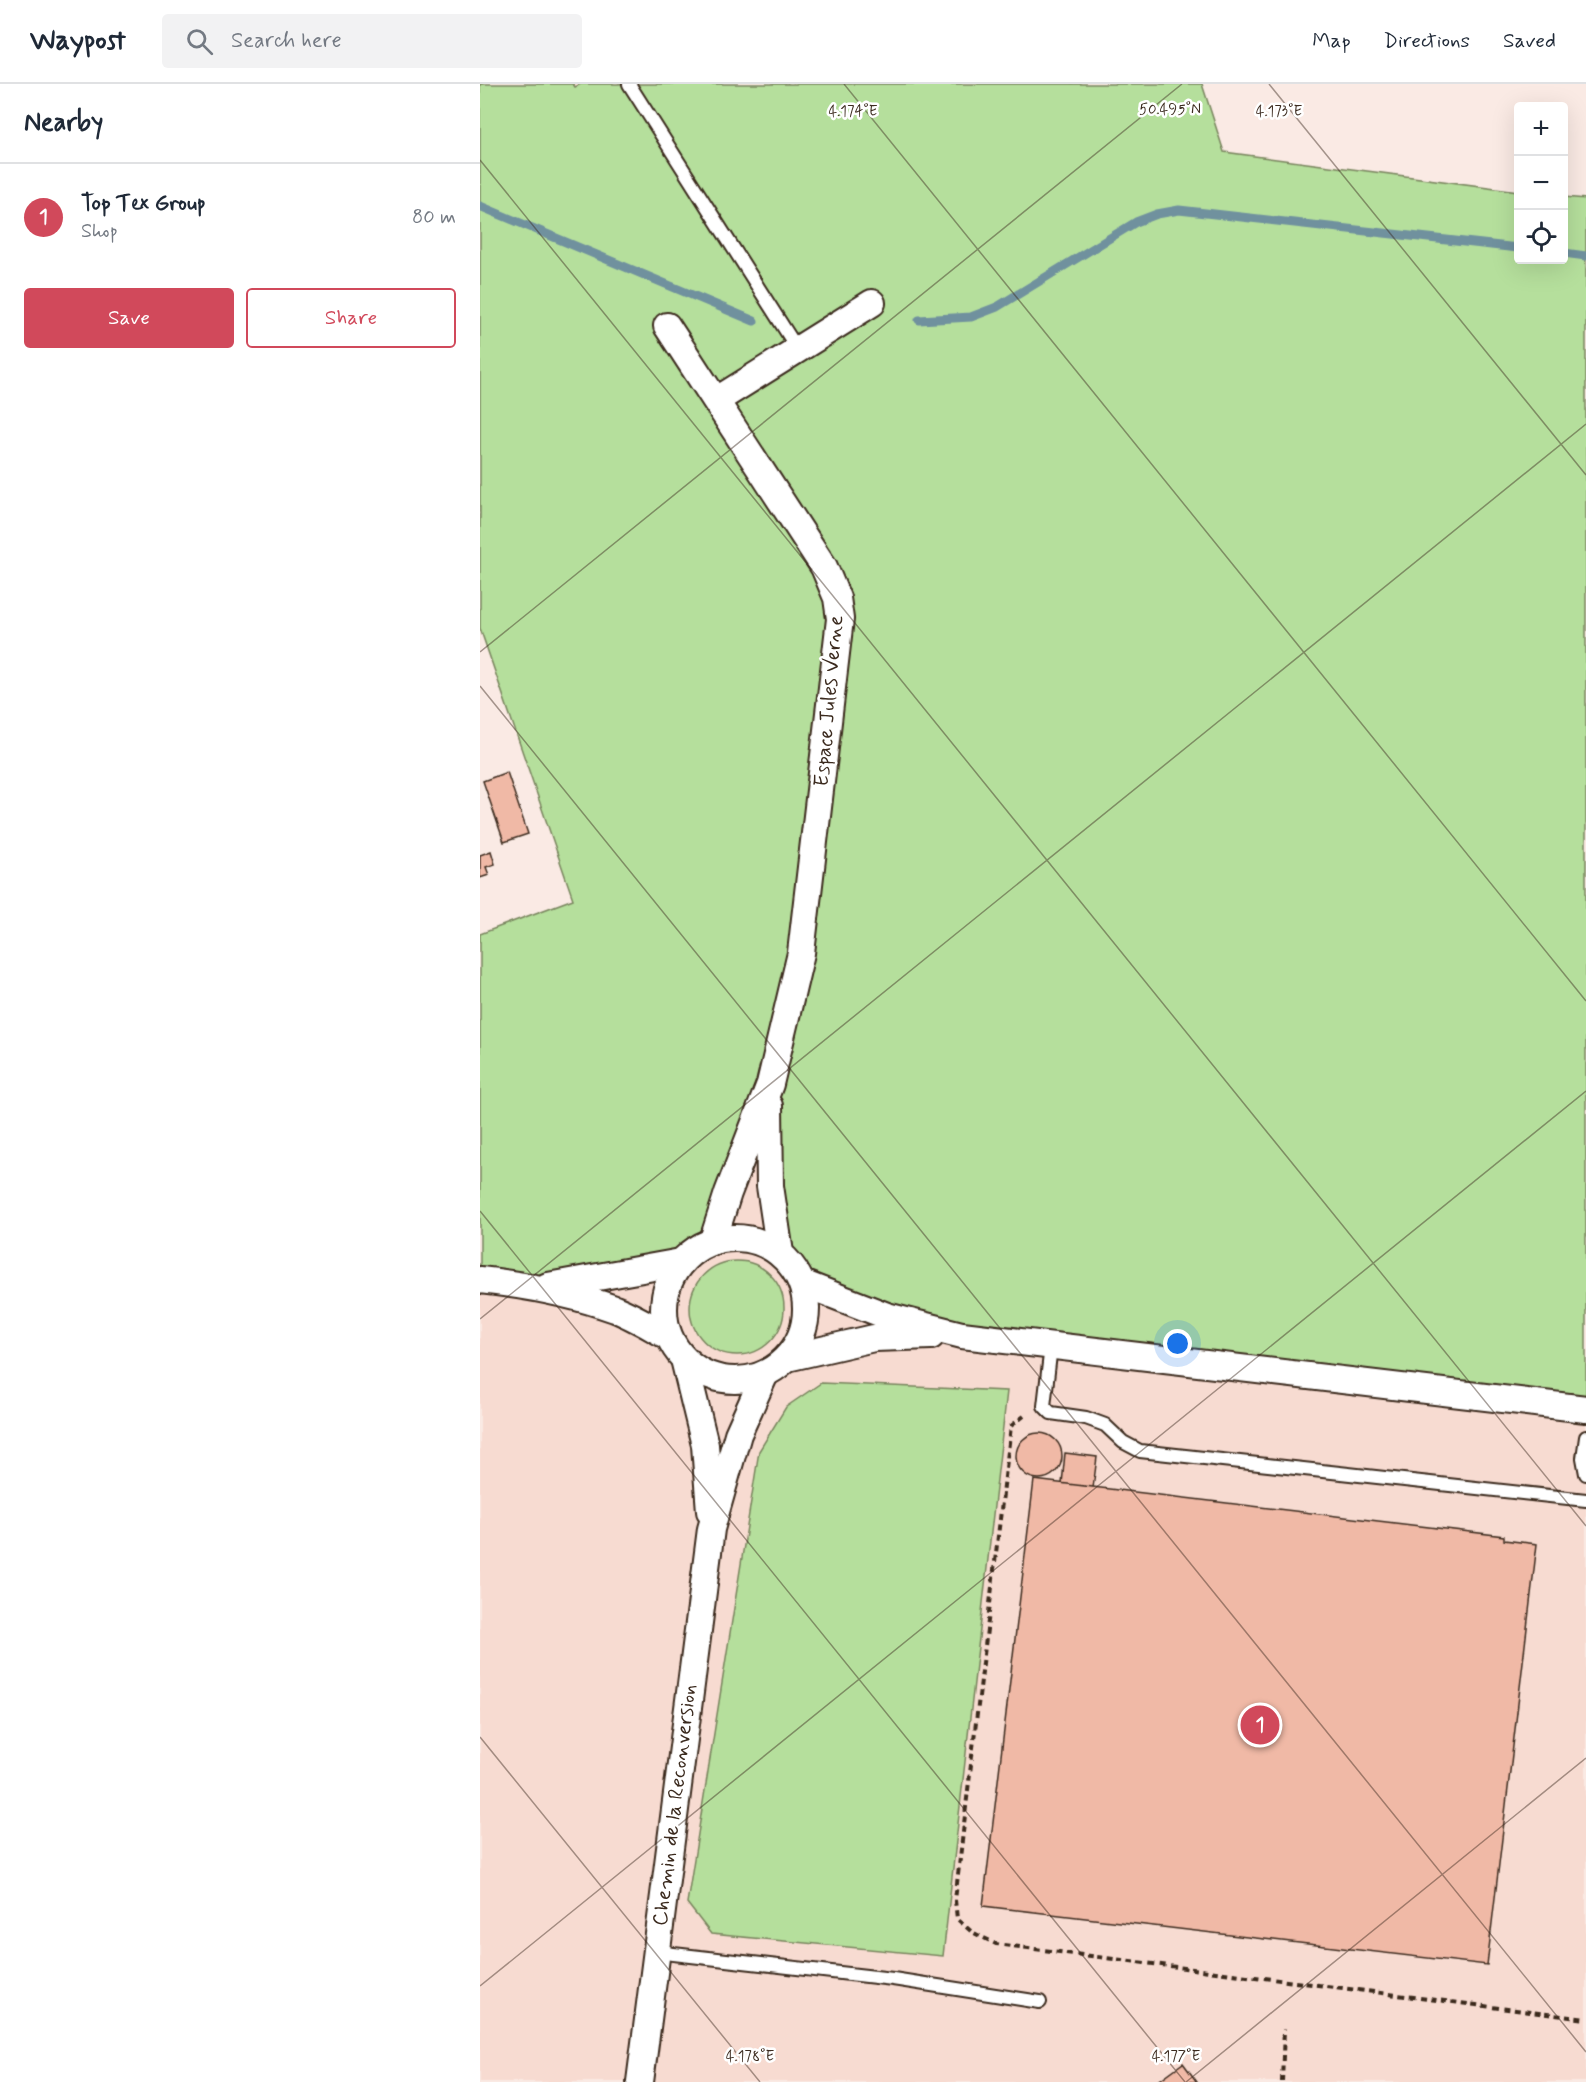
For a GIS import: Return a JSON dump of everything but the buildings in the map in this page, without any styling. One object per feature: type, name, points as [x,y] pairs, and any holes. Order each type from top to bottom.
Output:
[{"type":"street","points":[[717,400],[872,303]]},
{"type":"street","name":"Espace Jules Verne","points":[[667,326],[824,567],[837,598],[840,619],[801,953],[770,1084]]},
{"type":"street","points":[[713,1240],[728,1193],[770,1084]]},
{"type":"street","points":[[770,1084],[770,1186],[780,1253]]},
{"type":"street","points":[[731,1237],[748,1238],[780,1253],[795,1269],[807,1302],[806,1323],[799,1342],[787,1358],[765,1374],[744,1380],[722,1380],[701,1372],[684,1359],[668,1336],[663,1305],[672,1275],[681,1262],[696,1249],[713,1240],[731,1237]]},
{"type":"street","points":[[543,1287],[681,1262]]},
{"type":"street","points":[[480,1280],[543,1287],[616,1309],[668,1336]]},
{"type":"street","points":[[802,1283],[887,1316],[962,1335],[1586,1409]]},
{"type":"street","points":[[787,1358],[874,1338],[962,1335]]},
{"type":"street","points":[[684,1359],[705,1445],[711,1529]]},
{"type":"street","points":[[711,1529],[738,1434],[765,1374]]},
{"type":"street","name":"Chemin de la Reconversion","points":[[640,2082],[711,1529]]},
{"type":"lane","points":[[628,84],[798,350]]},
{"type":"lane","points":[[1051,1346],[1044,1406],[1051,1413],[1086,1418],[1105,1425],[1123,1442],[1140,1451],[1586,1500]]},
{"type":"lane","points":[[1586,1437],[1583,1458],[1586,1474]]},
{"type":"lane","points":[[656,1952],[893,1979],[1040,2002]]},
{"type":"path","points":[[1044,1406],[1011,1426],[956,1900],[957,1919],[972,1932],[996,1944],[1586,2019]]},
{"type":"path","points":[[1282,2082],[1284,2029]]},
{"type":"shaded area","points":[[480,84],[1202,84],[1223,152],[1514,259],[1514,264],[1568,264],[1568,259],[1586,256],[1586,2082],[480,2082],[480,934],[573,899],[480,628]]},
{"type":"green space","points":[[480,84],[573,84],[575,87],[581,84],[1202,84],[1224,152],[1514,190],[1514,264],[1568,264],[1568,197],[1586,199],[1586,1409],[962,1335],[802,1283],[787,1259],[769,1087],[713,1240],[696,1249],[681,1262],[616,1275],[480,1280],[480,934],[573,899],[480,628]]},
{"type":"green space","points":[[737,1261],[755,1265],[770,1275],[780,1290],[784,1308],[780,1326],[770,1341],[755,1351],[737,1355],[719,1351],[704,1341],[694,1326],[690,1308],[694,1290],[704,1275],[719,1265]]},
{"type":"green space","points":[[821,1383],[1007,1391],[943,1956],[711,1934],[687,1903],[759,1451],[786,1407]]},
{"type":"waterway","points":[[480,206],[754,321]]},
{"type":"waterway","points":[[919,320],[971,317],[997,307],[1136,222],[1157,214],[1179,210],[1514,248]]},
{"type":"waterway","points":[[1568,254],[1586,256]]},
{"type":"place","name":"Top Tex Group","points":[[1260,1725]]}]
